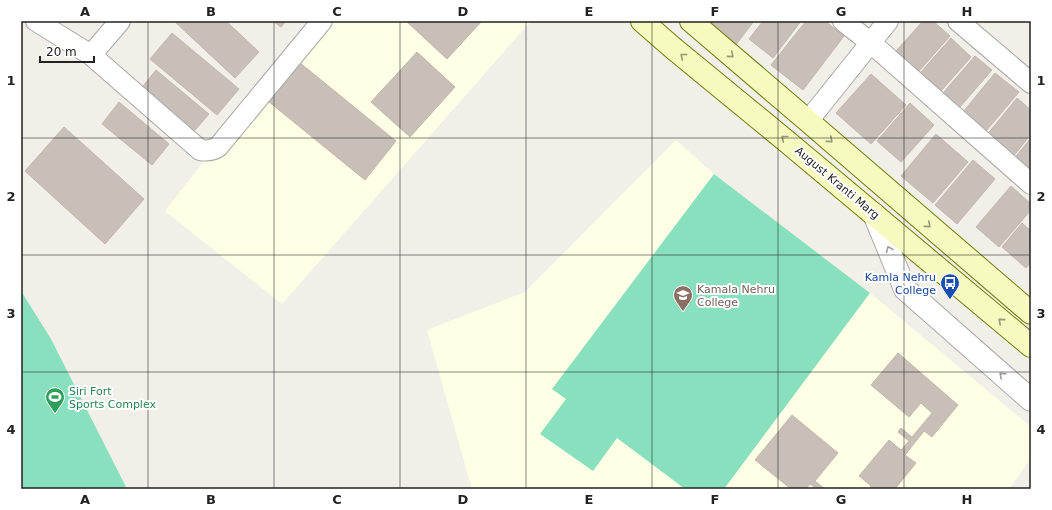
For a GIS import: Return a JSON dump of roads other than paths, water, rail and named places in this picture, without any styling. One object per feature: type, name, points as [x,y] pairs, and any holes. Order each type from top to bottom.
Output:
[{"type":"main road","name":"August Kranti Marg","points":[[642,21],[1031,346]]},
{"type":"main road","points":[[690,21],[1031,313]]},
{"type":"street","points":[[36,21],[91,55],[200,150],[207,151],[218,146],[322,21]]},
{"type":"street","points":[[91,55],[120,21]]},
{"type":"street","points":[[843,21],[871,43],[1031,184]]},
{"type":"street","points":[[808,121],[888,21]]},
{"type":"street","points":[[958,21],[1031,83]]},
{"type":"street","points":[[874,214],[905,289],[1031,400]]},
{"type":"place","name":"Kamla Nehru College","points":[[950,300]]},
{"type":"place","name":"Kamala Nehru College","points":[[683,312]]},
{"type":"place","name":"Siri Fort Sports Complex","points":[[55,414]]}]
